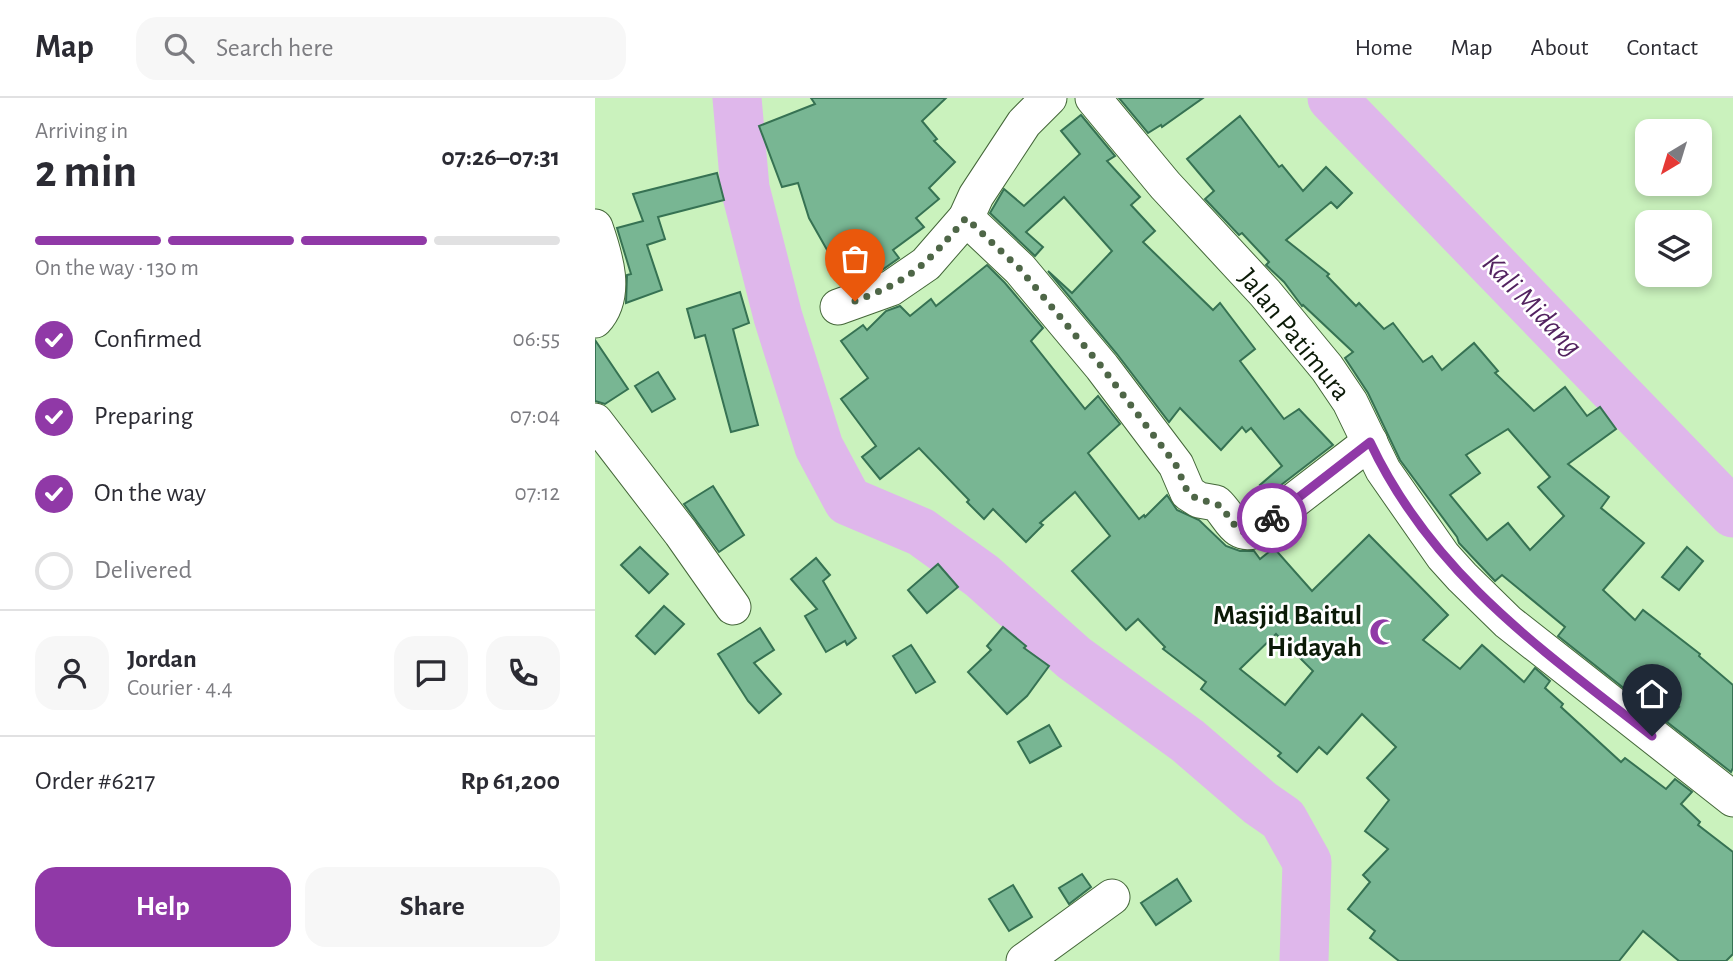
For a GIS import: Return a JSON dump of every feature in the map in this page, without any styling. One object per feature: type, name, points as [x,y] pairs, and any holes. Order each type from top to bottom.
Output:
[{"type":"street","points":[[838,307],[891,288],[926,264],[966,218],[976,196],[1024,123],[1049,98]]},
{"type":"street","name":"Jalan Patimura","points":[[1093,98],[1165,185],[1265,293],[1327,368],[1350,402],[1383,470],[1404,503],[1462,577],[1509,622],[1733,799]]},
{"type":"street","points":[[966,218],[1020,269],[1102,367],[1176,465],[1188,493],[1199,500],[1216,503],[1240,531],[1248,532],[1259,528],[1370,442]]},
{"type":"street","points":[[595,227],[607,271],[608,291],[606,304],[595,320]]},
{"type":"street","points":[[595,421],[681,533],[733,607]]},
{"type":"street","points":[[1024,961],[1112,897]]},
{"type":"building","points":[[811,98],[946,98],[922,121],[937,139],[934,141],[955,162],[929,188],[939,199],[916,218],[924,227],[893,250],[899,258],[882,270],[879,271],[866,254],[839,271],[809,218],[798,183],[782,187],[759,126],[815,104]]},
{"type":"building","points":[[1119,98],[1203,98],[1162,127],[1161,125],[1148,133]]},
{"type":"building","points":[[1081,115],[1115,156],[1107,161],[1140,197],[1131,205],[1155,231],[1143,242],[1213,310],[1220,303],[1255,349],[1240,361],[1284,419],[1299,409],[1333,445],[1268,495],[1260,485],[1282,466],[1251,428],[1246,432],[1242,427],[1221,450],[1180,408],[1169,422],[1048,271],[1072,293],[1112,251],[1064,197],[1026,232],[1043,247],[1035,256],[990,213],[1004,189],[1024,206],[1080,154],[1061,131]]},
{"type":"building","points":[[1240,116],[1279,167],[1282,165],[1303,191],[1326,167],[1352,193],[1337,208],[1331,202],[1286,240],[1329,274],[1327,276],[1356,306],[1359,303],[1384,329],[1393,323],[1423,362],[1432,356],[1442,370],[1474,343],[1498,371],[1495,373],[1534,411],[1565,387],[1587,416],[1600,407],[1616,429],[1568,464],[1609,497],[1601,508],[1644,543],[1603,590],[1635,620],[1643,610],[1700,654],[1699,656],[1733,685],[1731,772],[1667,722],[1679,707],[1641,679],[1630,693],[1558,636],[1565,627],[1502,575],[1495,581],[1459,543],[1400,460],[1368,393],[1345,358],[1353,352],[1302,306],[1284,282],[1266,265],[1269,262],[1205,199],[1214,191],[1187,159]],"holes":[[[1508,429],[1550,477],[1538,487],[1564,516],[1530,550],[1508,523],[1487,540],[1450,495],[1480,473],[1466,455]]]},
{"type":"building","points":[[717,173],[724,200],[658,217],[665,239],[647,245],[662,290],[626,303],[627,275],[631,274],[617,228],[643,221],[633,194]]},
{"type":"building","points":[[987,265],[1005,283],[1043,328],[1031,341],[1085,409],[1098,396],[1120,424],[1088,453],[1139,519],[1144,515],[1145,517],[1167,495],[1177,510],[1199,520],[1226,546],[1240,551],[1254,551],[1260,559],[1274,548],[1312,591],[1369,535],[1448,615],[1423,640],[1460,669],[1482,645],[1524,682],[1535,668],[1550,681],[1545,688],[1563,704],[1561,707],[1621,762],[1625,758],[1666,789],[1675,779],[1692,792],[1681,804],[1700,822],[1698,825],[1733,852],[1733,954],[1726,961],[1679,961],[1643,931],[1619,961],[1399,961],[1370,938],[1375,931],[1348,909],[1370,882],[1363,875],[1388,849],[1365,831],[1389,800],[1367,778],[1396,747],[1362,714],[1327,754],[1319,747],[1297,772],[1278,756],[1281,753],[1201,689],[1206,682],[1163,649],[1165,647],[1138,619],[1126,630],[1072,571],[1110,536],[1075,492],[1040,523],[1043,525],[1026,542],[993,509],[984,519],[919,448],[880,479],[862,457],[876,446],[841,399],[868,378],[841,341],[863,325],[867,330],[886,311],[900,306],[910,316],[931,299],[936,306]],"holes":[[[1276,634],[1313,671],[1285,705],[1240,669]]]},
{"type":"building","points":[[740,292],[749,323],[733,329],[758,425],[731,432],[705,335],[695,338],[687,309]]},
{"type":"building","points":[[595,340],[628,389],[605,404],[595,401]]},
{"type":"building","points":[[658,372],[675,399],[652,412],[635,386]]},
{"type":"building","points":[[713,486],[744,535],[719,552],[684,504]]},
{"type":"building","points":[[640,547],[668,574],[649,593],[621,565]]},
{"type":"building","points":[[1687,547],[1703,561],[1679,590],[1662,577]]},
{"type":"building","points":[[816,558],[830,575],[823,581],[856,638],[847,645],[845,641],[826,652],[805,616],[817,609],[791,579]]},
{"type":"building","points":[[938,564],[958,587],[927,613],[908,590]]},
{"type":"building","points":[[664,606],[684,624],[655,654],[636,636]]},
{"type":"building","points":[[1003,627],[1026,646],[1024,648],[1049,666],[1027,696],[1007,714],[968,672],[991,650],[987,646]]},
{"type":"building","points":[[760,628],[774,650],[754,663],[781,694],[759,713],[748,701],[718,654]]},
{"type":"building","points":[[911,645],[935,682],[916,693],[893,656]]},
{"type":"building","points":[[1049,725],[1061,746],[1030,763],[1018,742]]},
{"type":"building","points":[[1082,874],[1091,887],[1069,904],[1059,888]]},
{"type":"building","points":[[1177,879],[1191,901],[1156,925],[1141,903]]},
{"type":"building","points":[[1013,885],[1032,917],[1009,931],[989,899]]},
{"type":"waterway","points":[[737,98],[745,188],[778,317],[819,447],[848,501],[921,532],[982,576],[1074,658],[1188,741],[1260,803],[1283,819],[1307,862],[1304,961]]},
{"type":"waterway","name":"Kali Midang","points":[[1332,98],[1733,513]]},
{"type":"way so far","points":[[855,301],[891,288],[909,277],[926,264],[966,218],[1020,269],[1102,367],[1176,465],[1188,493],[1195,499],[1216,503],[1235,527],[1242,531],[1254,531],[1272,518]]},
{"type":"place","name":"Masjid Baitul Hidayah","points":[[1383,632]]},
{"type":"route","points":[[1272,518],[1370,442],[1383,470],[1404,503],[1462,577],[1509,622],[1652,736]]}]
